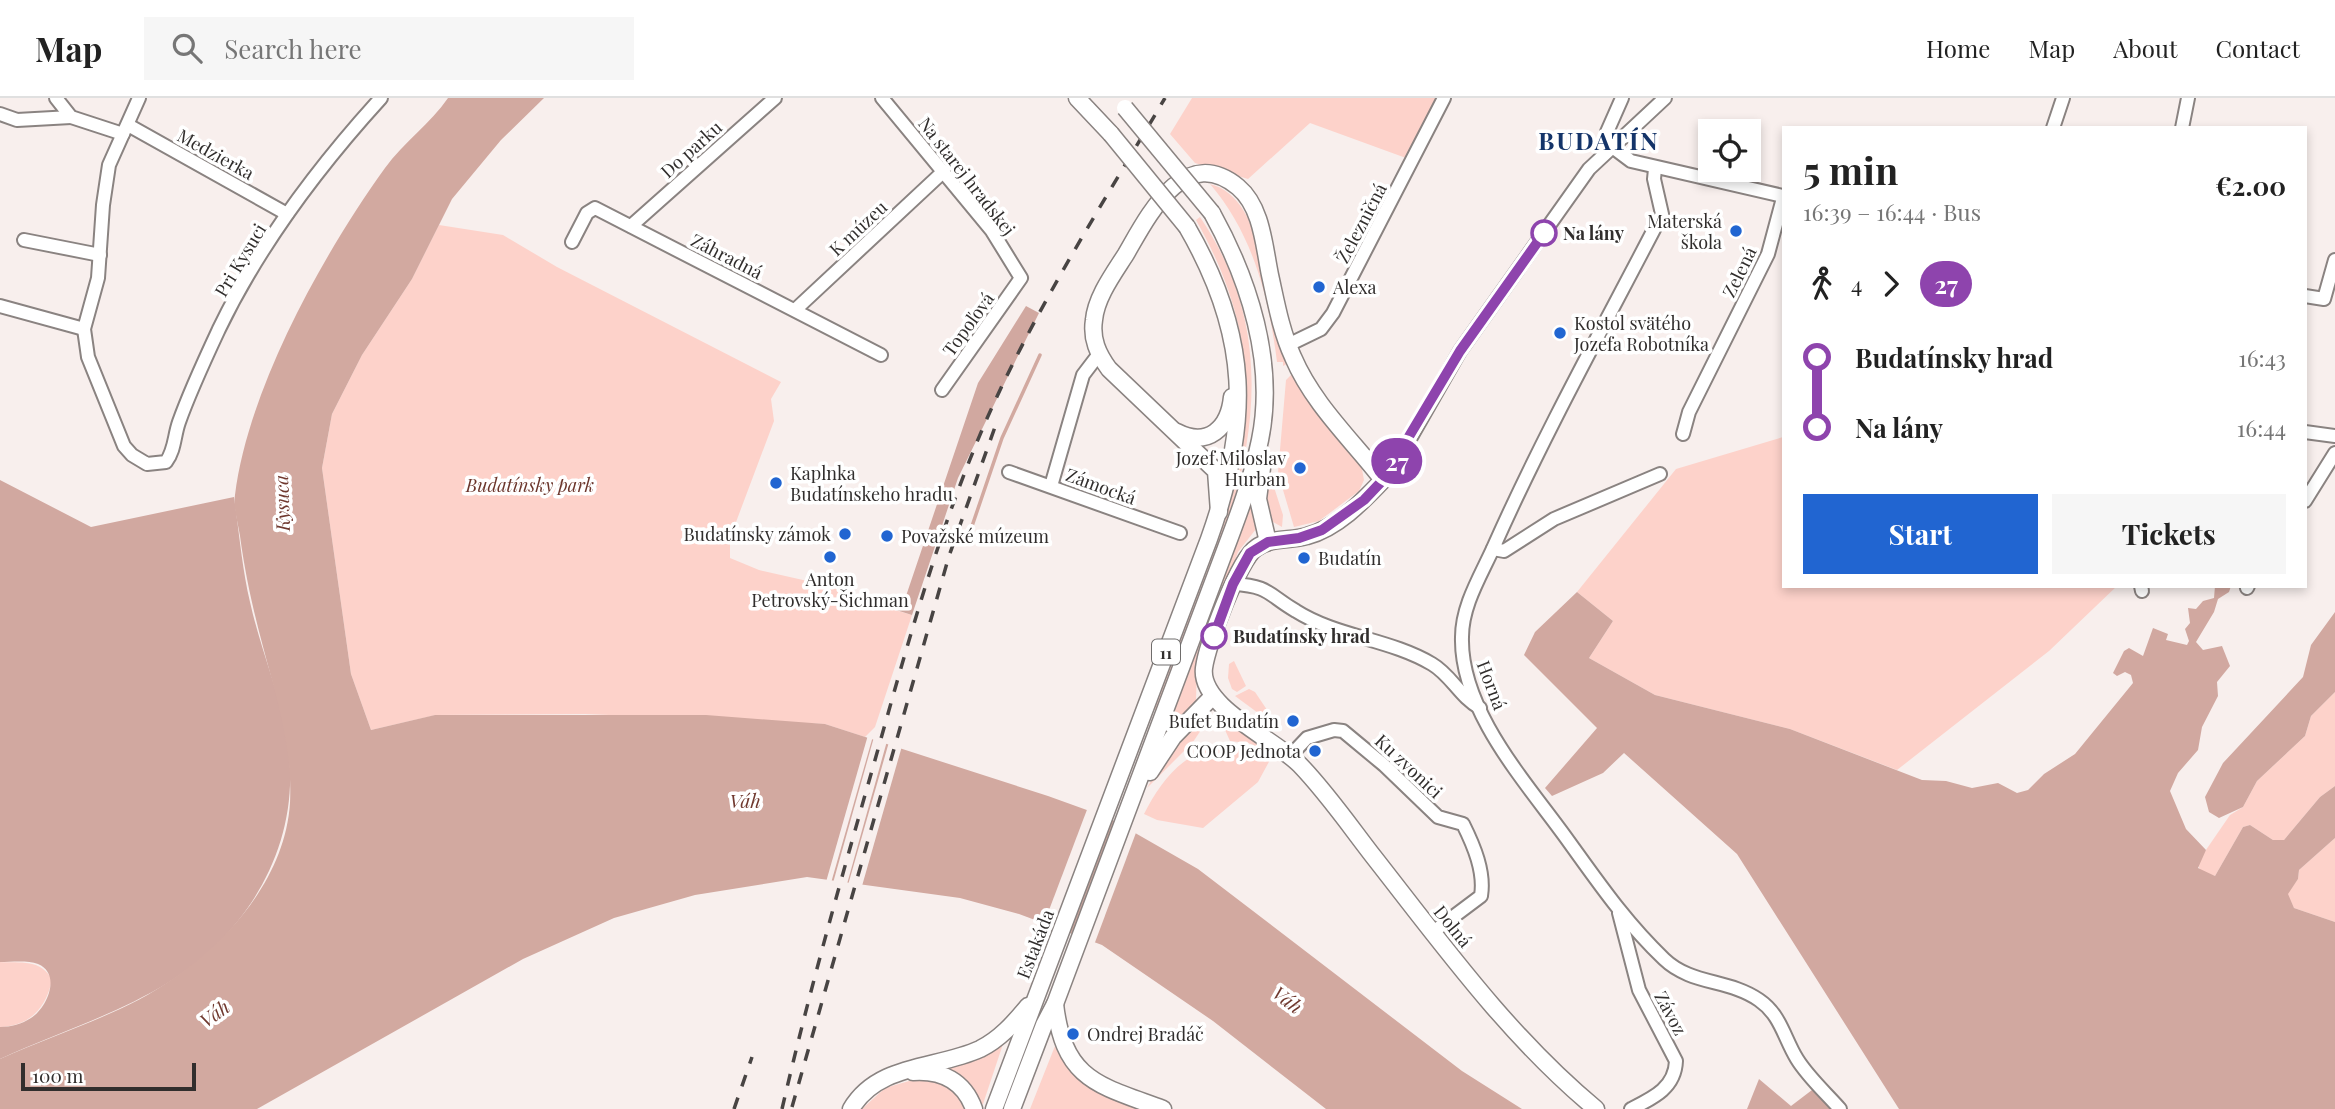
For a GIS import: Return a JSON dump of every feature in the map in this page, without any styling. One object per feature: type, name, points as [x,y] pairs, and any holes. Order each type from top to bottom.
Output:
[{"type":"main road","points":[[1077,98],[1111,134]]},
{"type":"main road","name":"11","points":[[1086,98],[1111,134],[1187,227],[1222,298],[1235,356],[1239,387],[1239,425],[1233,464],[1219,512]]},
{"type":"main road","name":"11","points":[[1055,1004],[1248,488],[1262,425],[1263,377],[1255,320],[1239,268],[1212,213],[1121,103]]},
{"type":"main road","points":[[1132,801],[1173,737],[1212,697],[1205,683],[1204,668],[1233,584],[1250,553],[1268,542],[1299,538],[1322,530],[1349,512],[1383,480],[1314,395],[1288,345],[1254,209],[1240,189],[1231,182],[1200,175],[1184,179],[1160,198],[1116,270],[1094,320],[1094,339],[1099,354],[1119,379],[1216,471],[1219,512]]},
{"type":"main road","points":[[1174,430],[1198,438],[1213,435],[1221,429],[1230,414],[1235,356]]},
{"type":"main road","points":[[1262,425],[1266,438],[1258,499],[1260,519],[1268,542]]},
{"type":"main road","name":"Estakáda","points":[[994,1109],[1219,512]]},
{"type":"main road","name":"Dolná","points":[[1212,697],[1290,756],[1325,795],[1517,1033],[1559,1077],[1596,1109]]},
{"type":"main road","points":[[851,1109],[868,1089],[897,1073],[989,1044],[1017,1020],[1036,996]]},
{"type":"main road","points":[[1012,1109],[1044,1025],[1055,1004]]},
{"type":"main road","points":[[1055,1004],[1061,1044],[1073,1062],[1090,1079],[1163,1109]]},
{"type":"main road","points":[[897,1073],[924,1072],[946,1076],[963,1088],[974,1109]]},
{"type":"street","points":[[56,98],[71,117]]},
{"type":"street","points":[[0,306],[84,330],[98,278],[109,165],[139,98]]},
{"type":"street","name":"Pri Kysuci","points":[[84,330],[88,357],[124,446],[132,455],[147,464],[166,462],[173,448],[178,423],[220,327],[288,214],[349,134],[381,98]]},
{"type":"street","name":"Do parku","points":[[631,226],[775,98]]},
{"type":"street","name":"Na starej hradskej","points":[[882,98],[992,231],[1021,278]]},
{"type":"street","name":"Železničná","points":[[1288,345],[1321,329],[1333,313],[1444,98]]},
{"type":"street","points":[[1622,98],[1607,132],[1611,146],[1631,161],[1655,169],[1782,197]]},
{"type":"street","points":[[1383,480],[1460,351],[1589,169],[1665,98]]},
{"type":"street","points":[[2054,126],[2063,98]]},
{"type":"street","points":[[2182,126],[2188,98]]},
{"type":"street","points":[[0,114],[17,120],[71,117]]},
{"type":"street","name":"Medzierka","points":[[71,117],[125,129],[288,214]]},
{"type":"street","name":"Horná","points":[[1655,169],[1654,179],[1662,214],[1474,588],[1461,634],[1465,669],[1480,708],[1502,750],[1619,913],[1667,962],[1694,979],[1730,986],[1759,1000],[1779,1020],[1797,1060],[1840,1109]]},
{"type":"street","name":"K múzeu","points":[[795,310],[944,171]]},
{"type":"street","name":"Zelená","points":[[1683,433],[1689,412],[1768,254],[1782,201]]},
{"type":"street","name":"Záhradná","points":[[572,242],[587,213],[596,208],[881,355]]},
{"type":"street","points":[[24,240],[100,255]]},
{"type":"street","points":[[2307,296],[2324,299],[2335,260]]},
{"type":"street","name":"Topoľová","points":[[942,390],[1021,278]]},
{"type":"street","points":[[1051,486],[1083,375],[1099,354]]},
{"type":"street","points":[[2307,432],[2335,436]]},
{"type":"street","points":[[2307,497],[2335,453]]},
{"type":"street","name":"Zámocká","points":[[1009,472],[1180,533]]},
{"type":"street","points":[[1493,550],[1504,551],[1554,519],[1660,474]]},
{"type":"street","points":[[1233,584],[1264,587],[1296,612],[1432,664],[1470,702],[1480,708]]},
{"type":"street","name":"Ku zvonici","points":[[1290,756],[1307,738],[1334,730],[1343,731],[1438,817],[1463,824],[1472,840],[1483,880],[1481,896],[1433,932]]},
{"type":"street","name":"Závoz","points":[[1619,913],[1639,990],[1676,1061],[1676,1073],[1670,1084],[1631,1109]]},
{"type":"green space","points":[[1192,98],[1439,98],[1406,158],[1310,123],[1248,179],[1195,163],[1170,134]]},
{"type":"green space","points":[[1210,184],[1227,192],[1241,206],[1251,224],[1258,245],[1276,333],[1287,364],[1283,366],[1283,362],[1277,362],[1264,291],[1248,245],[1225,203]]},
{"type":"green space","points":[[1200,217],[1232,278],[1248,340],[1251,401],[1243,463],[1227,524],[1206,585],[1159,706],[1155,710],[1154,705],[1224,522],[1239,465],[1246,407],[1243,348],[1227,286],[1196,220]]},
{"type":"green space","name":"Budatínsky park","points":[[439,225],[503,235],[557,267],[781,382],[771,399],[774,421],[730,538],[730,558],[759,570],[843,589],[881,606],[912,615],[875,727],[865,737],[825,724],[585,714],[436,715],[371,730],[351,674],[322,468],[332,414],[362,355],[412,279]]},
{"type":"green space","points":[[1292,374],[1318,415],[1361,464],[1364,480],[1359,491],[1319,521],[1294,527],[1278,473],[1286,380]]},
{"type":"green space","points":[[1782,437],[1782,588],[2115,588],[2049,651],[1897,770],[1790,729],[1655,695],[1589,658],[1613,621],[1577,592],[1676,469]]},
{"type":"green space","points":[[1269,483],[1273,484],[1283,515],[1282,527],[1268,519],[1262,497],[1267,497]]},
{"type":"green space","points":[[1251,498],[1256,529],[1238,552],[1197,664],[1196,701],[1165,736]]},
{"type":"green space","points":[[1234,661],[1246,686],[1237,692],[1232,689],[1228,678],[1229,664]]},
{"type":"green space","points":[[1249,689],[1255,692],[1280,729],[1235,696]]},
{"type":"green space","points":[[2335,692],[2335,786],[2320,797],[2284,840],[2273,840],[2250,825],[2243,827],[2215,876],[2201,872],[2197,863],[2230,815],[2243,807],[2257,781],[2305,736],[2311,716]]},
{"type":"green space","points":[[1211,715],[1193,742],[1147,788],[1162,761],[1200,717]]},
{"type":"green space","points":[[1221,721],[1246,731],[1274,753],[1248,743],[1230,741]]},
{"type":"green space","points":[[1222,747],[1220,753],[1224,757],[1231,753],[1228,747],[1247,748],[1271,758],[1258,782],[1203,828],[1157,820],[1144,814],[1166,779],[1185,761],[1208,750]]},
{"type":"green space","points":[[2335,838],[2335,922],[2294,908],[2287,894],[2298,879],[2299,870]]},
{"type":"green space","points":[[0,962],[36,965],[48,973],[52,980],[46,999],[35,1014],[20,1023],[0,1027]]},
{"type":"green space","points":[[1004,1041],[983,1104],[979,1106],[939,1065]]},
{"type":"green space","points":[[1055,1046],[1070,1069],[1091,1086],[1142,1109],[1030,1109]]},
{"type":"green space","points":[[923,1077],[953,1085],[969,1109],[862,1109],[885,1088]]},
{"type":"shaded area","points":[[1026,306],[1039,313],[958,478],[912,615],[896,610],[906,596],[978,383]]},
{"type":"shaded area","points":[[0,480],[91,527],[234,497],[247,589],[284,722],[290,777],[287,812],[279,847],[265,879],[247,909],[224,937],[198,961],[149,994],[0,1059],[0,1027],[20,1023],[37,1013],[47,999],[51,983],[45,969],[38,964],[0,962]]},
{"type":"shaded area","points":[[2215,588],[2230,588],[2218,599],[2214,612],[2196,642],[2203,650],[2222,646],[2230,666],[2217,682],[2218,696],[2202,727],[2198,750],[2178,773],[2170,791],[2186,829],[2206,850],[2198,868],[2215,876],[2243,827],[2250,825],[2273,840],[2284,840],[2320,797],[2335,786],[2335,838],[2299,870],[2298,879],[2288,894],[2294,908],[2335,922],[2335,1109],[1899,1109],[1737,854],[1624,753],[1603,773],[1552,796],[1545,788],[1597,728],[1524,655],[1535,632],[1577,592],[1613,621],[1589,658],[1655,695],[1790,729],[1922,780],[1946,781],[1972,788],[1998,783],[2017,793],[2028,790],[2044,774],[2075,754],[2133,683],[2131,675],[2125,672],[2117,676],[2113,673],[2124,651],[2129,648],[2143,656],[2153,628],[2168,634],[2166,640],[2187,645],[2189,641],[2185,629],[2190,623],[2188,608],[2196,609],[2203,601],[2214,598]]},
{"type":"shaded area","points":[[2335,612],[2335,692],[2311,716],[2305,736],[2257,781],[2243,807],[2219,818],[2209,812],[2205,797],[2223,763],[2303,677],[2311,645]]},
{"type":"shaded area","points":[[1759,1079],[1791,1106],[1812,1090],[1832,1109],[1747,1109]]},
{"type":"water","points":[[448,98],[544,98],[501,140],[452,199],[412,279],[362,355],[332,414],[322,468],[351,674],[371,730],[435,715],[706,715],[825,724],[1048,796],[1109,818],[1198,869],[1462,1071],[1522,1109],[1326,1109],[1213,1021],[1102,945],[1019,914],[960,898],[807,877],[695,895],[614,918],[523,959],[257,1109],[0,1109],[0,1059],[120,1009],[179,975],[232,927],[254,899],[272,869],[284,837],[290,803],[290,771],[283,726],[250,591],[235,510],[235,495],[243,454],[255,411],[272,368],[337,240],[385,168]]},
{"type":"pier","points":[[868,735],[873,736],[831,883],[826,882]]},
{"type":"pier","points":[[874,737],[887,741],[847,884],[833,883]]},
{"type":"pier","points":[[889,742],[902,746],[862,886],[848,885]]},
{"type":"pier","points":[[1088,807],[1113,816],[1068,936],[1043,926]]},
{"type":"pier","points":[[1116,817],[1137,830],[1094,945],[1071,937]]},
{"type":"waterway","points":[[970,532],[1002,438],[1040,355]]},
{"type":"railway","points":[[782,1109],[826,934],[899,675],[952,506],[985,423],[1025,339],[1165,98]]},
{"type":"railway","points":[[792,1107],[949,556],[995,427]]},
{"type":"railway","points":[[734,1109],[752,1057]]},
{"type":"bus line","name":"27","points":[[1214,636],[1233,584],[1250,553],[1268,542],[1299,538],[1322,530],[1364,500],[1383,480],[1399,458],[1460,351],[1544,233]]},
{"type":"place","name":"Materská škola","points":[[1736,231]]},
{"type":"place","name":"Na lány","points":[[1544,233]]},
{"type":"place","name":"Alexa","points":[[1319,287]]},
{"type":"place","name":"Kostol svätého Jozefa Robotníka","points":[[1560,333]]},
{"type":"place","name":"Jozef Miloslav Hurban","points":[[1300,468]]},
{"type":"place","name":"Kaplnka Budatínskeho hradu","points":[[776,483]]},
{"type":"place","name":"Budatínsky zámok","points":[[845,534]]},
{"type":"place","name":"Považské múzeum","points":[[887,536]]},
{"type":"place","name":"Anton Petrovský-Šichman","points":[[830,557]]},
{"type":"place","name":"Budatín","points":[[1304,558]]},
{"type":"place","name":"Budatínsky hrad","points":[[1214,636]]},
{"type":"place","name":"Bufet Budatín","points":[[1293,721]]},
{"type":"place","name":"COOP Jednota","points":[[1315,751]]},
{"type":"place","name":"Ondrej Bradáč","points":[[1073,1034]]},
{"type":"district","name":"BUDATÍN","points":[[1599,140]]},
{"type":"water label","name":"Kysuca","points":[[281,503]]},
{"type":"water label","name":"Váh","points":[[745,800]]},
{"type":"water label","name":"Váh","points":[[1288,999]]},
{"type":"water label","name":"Váh","points":[[214,1013]]}]
